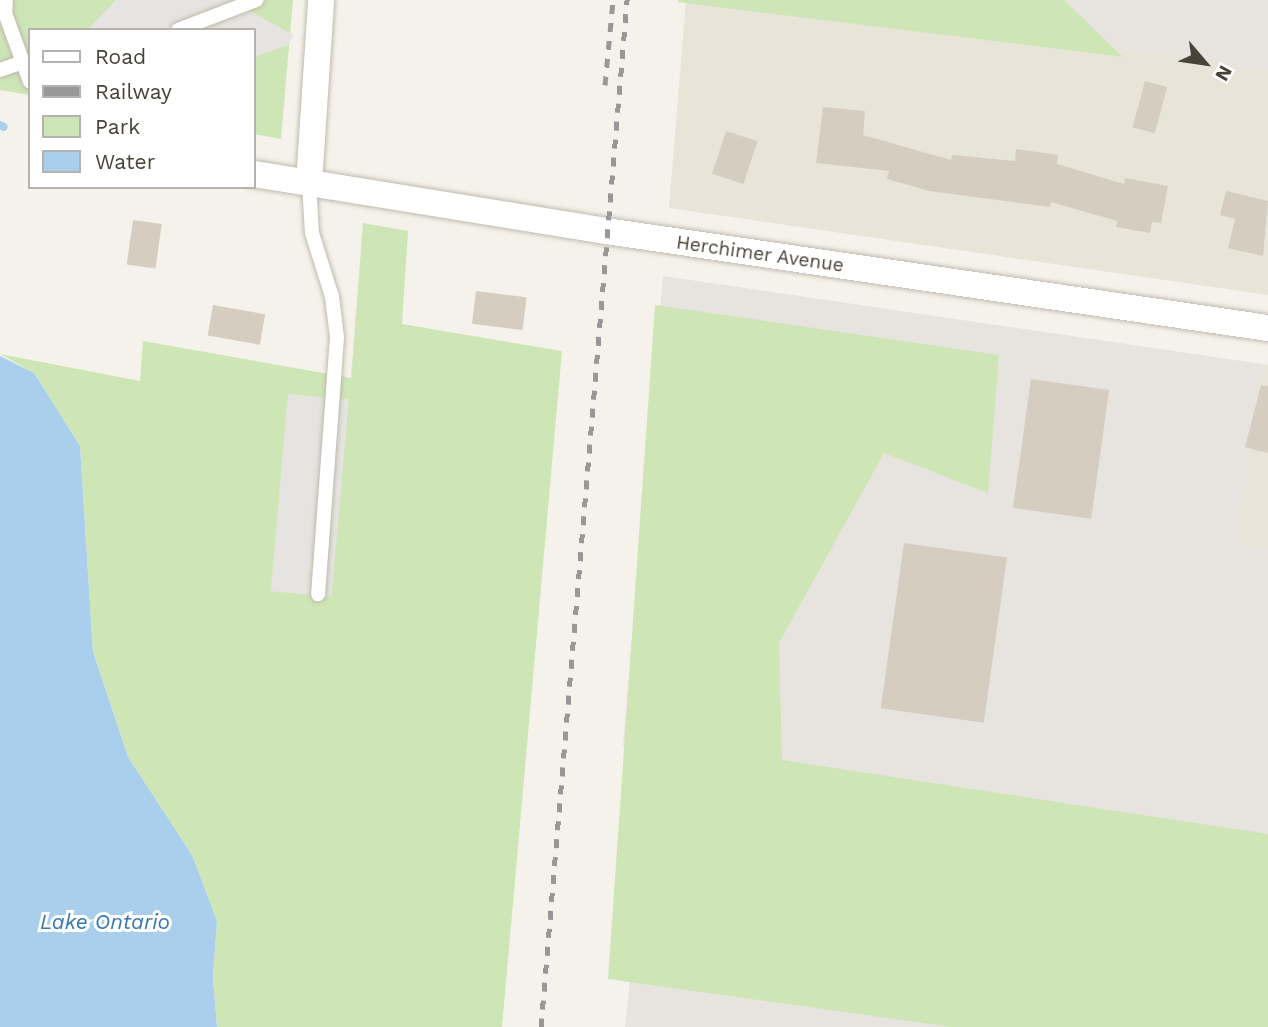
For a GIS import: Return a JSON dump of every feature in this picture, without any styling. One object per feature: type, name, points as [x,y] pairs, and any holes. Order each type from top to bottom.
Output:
[{"type":"street","points":[[310,183],[321,0]]},
{"type":"street","name":"Herchimer Avenue","points":[[256,174],[1268,328]]},
{"type":"lane","points":[[6,0],[5,28],[28,76]]},
{"type":"lane","points":[[183,28],[256,0]]},
{"type":"lane","points":[[0,70],[23,62]]},
{"type":"lane","points":[[310,183],[312,233],[332,297],[337,337],[318,594]]},
{"type":"shaded area","points":[[116,0],[229,0],[294,35],[288,45],[256,56],[256,28],[89,28]]},
{"type":"shaded area","points":[[686,0],[803,0],[1268,70],[1268,295],[669,208]]},
{"type":"shaded area","points":[[803,0],[1268,0],[1268,70]]},
{"type":"shaded area","points":[[663,276],[1262,364],[1237,544],[1268,549],[1268,835],[623,746]]},
{"type":"shaded area","points":[[1262,364],[1268,365],[1268,549],[1237,544]]},
{"type":"shaded area","points":[[288,394],[349,399],[332,597],[271,591]]},
{"type":"shaded area","points":[[631,971],[1021,1027],[625,1027]]},
{"type":"green space","points":[[0,0],[293,0],[281,139],[256,134],[256,28],[28,28],[28,95],[0,90]]},
{"type":"green space","points":[[1064,0],[1123,57],[678,2]]},
{"type":"green space","points":[[363,223],[408,231],[402,324],[562,351],[502,1027],[217,1027],[213,978],[217,921],[192,855],[128,757],[93,652],[80,446],[34,373],[0,354],[140,381],[143,341],[351,378]]},
{"type":"green space","points":[[655,305],[999,355],[988,493],[884,453],[779,643],[782,760],[1268,834],[1268,1027],[952,1027],[608,979]]},
{"type":"water","name":"Lake Ontario","points":[[0,356],[34,373],[80,446],[93,652],[128,757],[192,855],[217,921],[213,978],[217,1027],[0,1027]]},
{"type":"building","points":[[1145,81],[1167,87],[1155,133],[1133,127]]},
{"type":"building","points":[[823,107],[865,111],[863,135],[951,160],[952,155],[1015,161],[1016,149],[1058,155],[1057,164],[1124,184],[1125,178],[1168,186],[1161,223],[1152,222],[1150,233],[1116,227],[1117,221],[1051,202],[1050,207],[929,191],[887,179],[889,171],[816,163]]},
{"type":"building","points":[[726,131],[757,141],[743,184],[712,174]]},
{"type":"building","points":[[1226,191],[1268,201],[1263,256],[1228,248],[1235,219],[1220,215]]},
{"type":"building","points":[[133,220],[162,224],[155,269],[127,265]]},
{"type":"building","points":[[476,291],[527,297],[523,330],[472,324]]},
{"type":"building","points":[[213,305],[265,314],[260,345],[208,336]]},
{"type":"building","points":[[1031,379],[1109,390],[1091,519],[1013,508]]},
{"type":"building","points":[[1261,385],[1268,386],[1268,453],[1245,447]]},
{"type":"building","points":[[904,543],[1007,557],[984,723],[881,708]]},
{"type":"waterway","points":[[0,125],[4,127]]},
{"type":"railway","points":[[605,85],[613,0]]},
{"type":"railway","points":[[541,1027],[627,0]]}]
